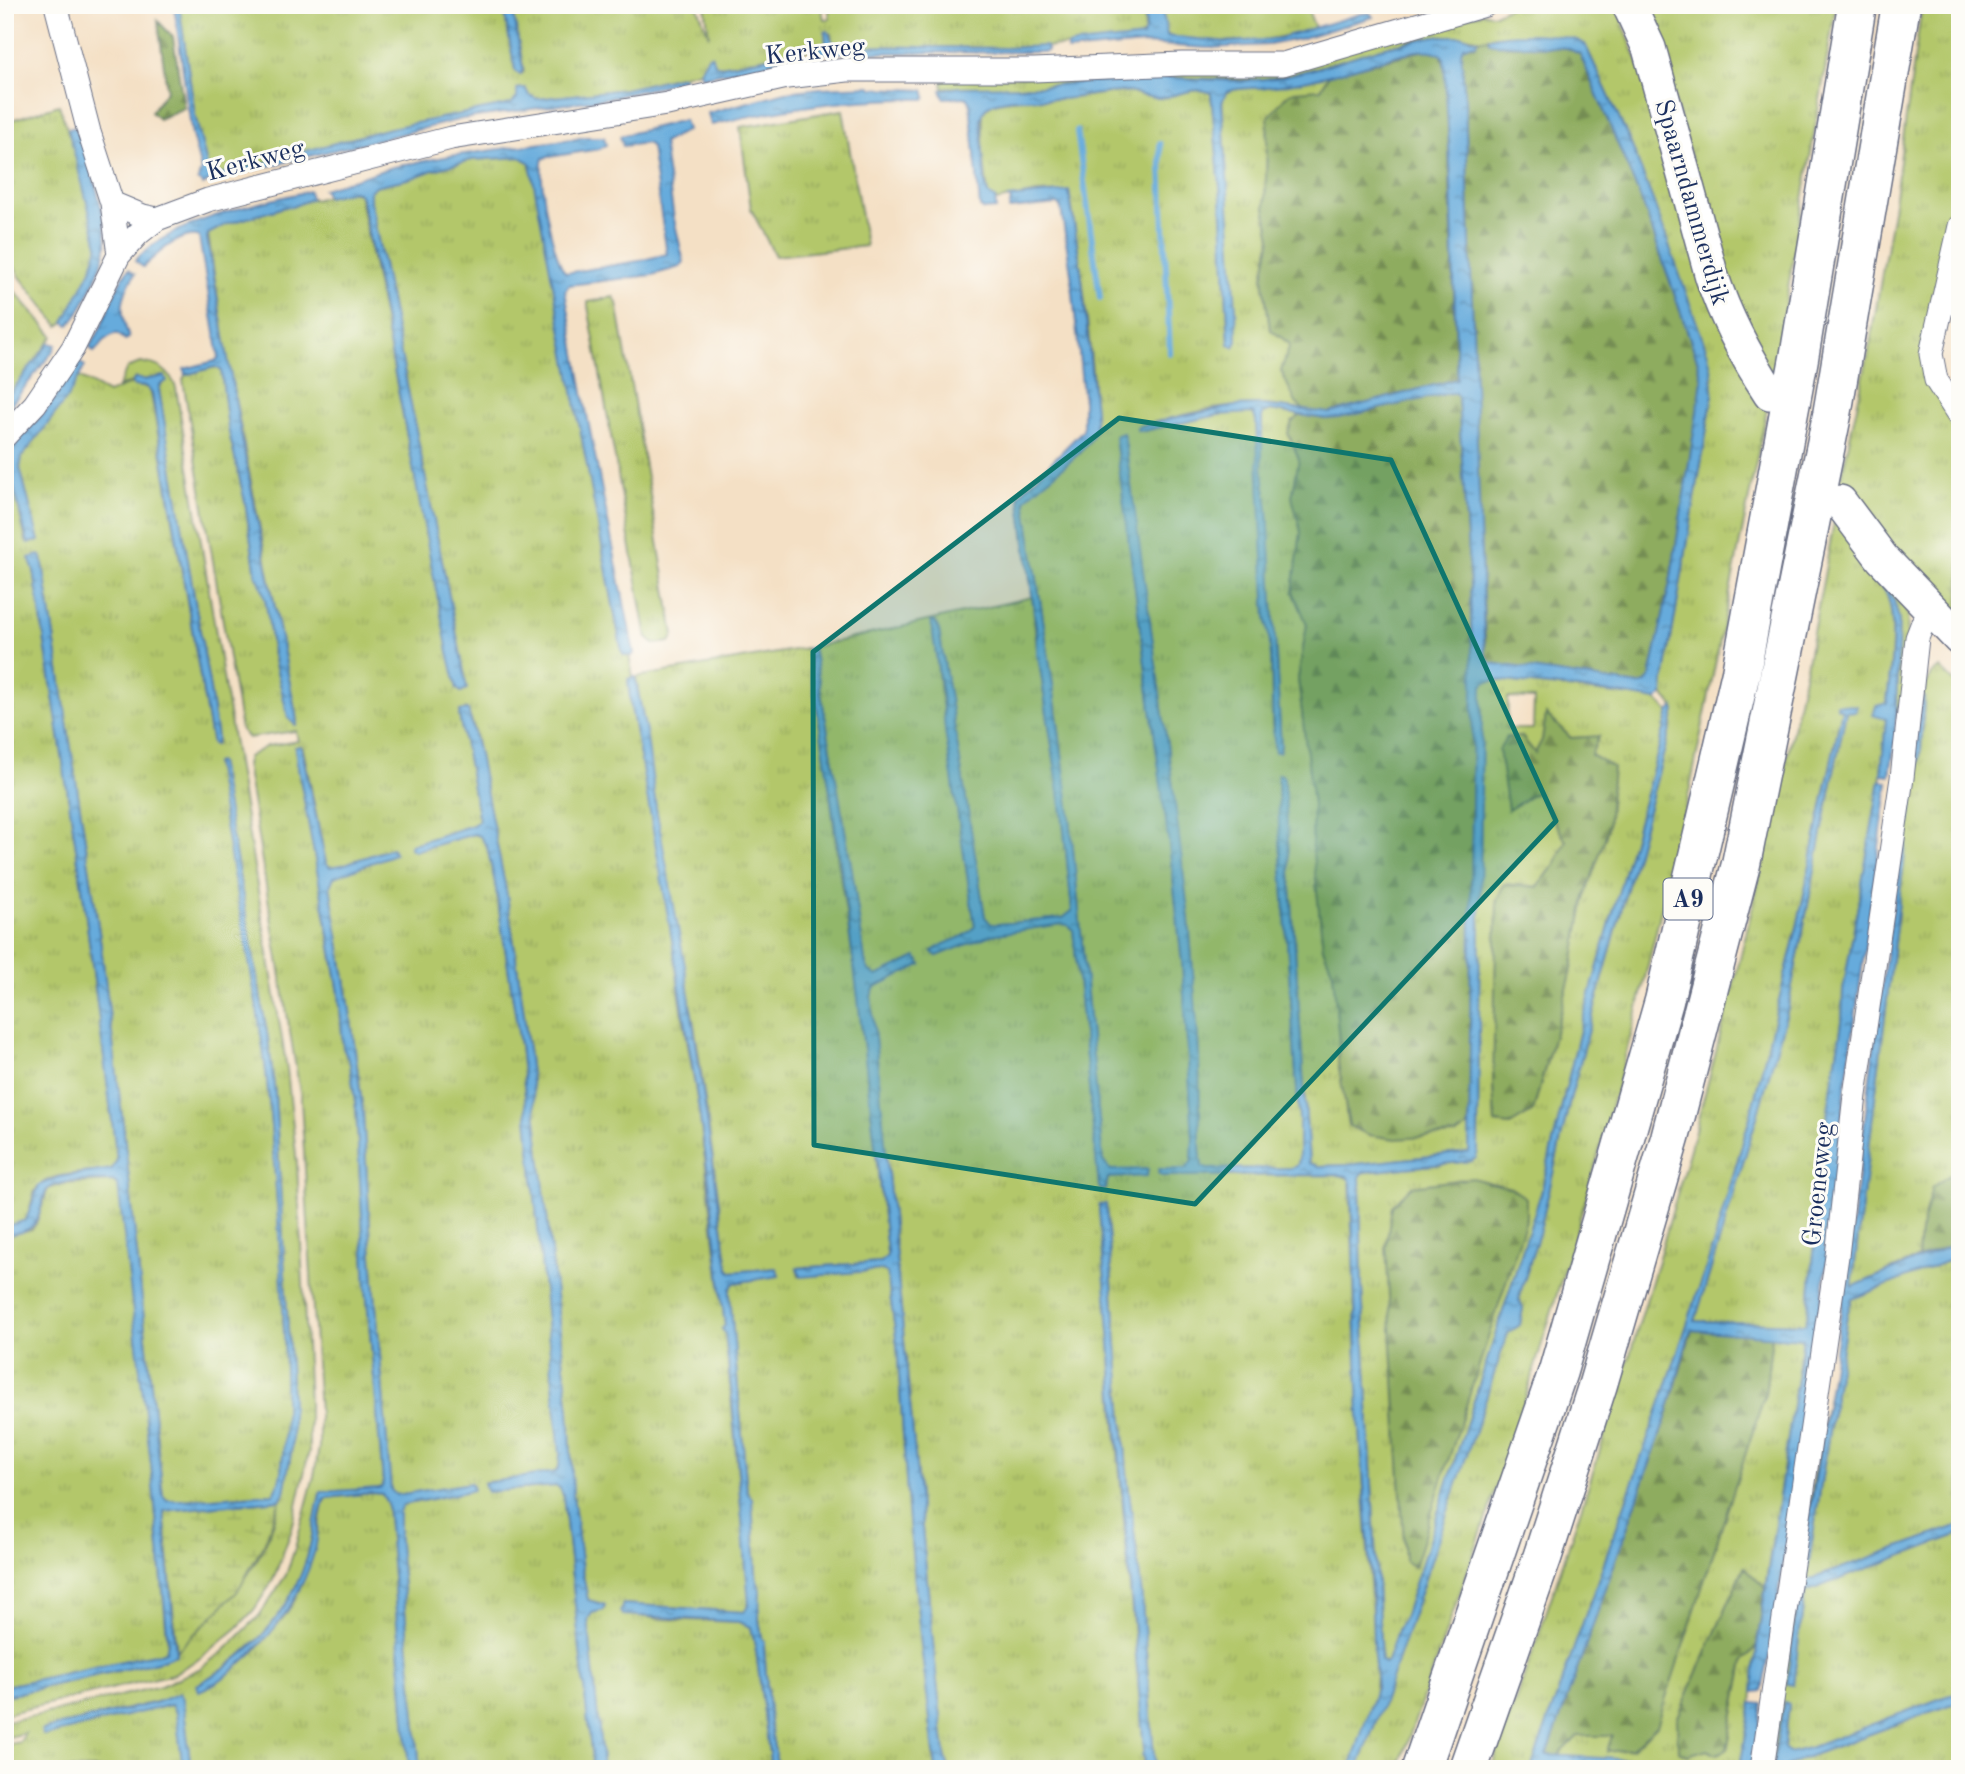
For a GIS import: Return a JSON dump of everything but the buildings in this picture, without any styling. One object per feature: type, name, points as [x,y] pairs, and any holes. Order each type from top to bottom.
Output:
[{"type":"highway","name":"A9","points":[[1421,1769],[1558,1371],[1664,1002],[1741,672],[1799,358],[1857,5]]},
{"type":"highway","name":"A9","points":[[1468,1769],[1543,1555],[1598,1384],[1670,1138],[1741,864],[1832,415],[1901,5]]},
{"type":"street","points":[[56,5],[89,132],[112,203],[120,255]]},
{"type":"street","name":"Kerkweg","points":[[5,436],[35,404],[73,348],[120,255],[138,234],[158,219],[208,200],[451,138],[677,102],[787,77],[847,70],[1034,70],[1182,64],[1283,64],[1485,5]]},
{"type":"street","name":"Spaarndammerdijk","points":[[1629,5],[1649,48],[1718,296],[1743,350],[1769,393]]},
{"type":"street","points":[[112,203],[158,219]]},
{"type":"street","points":[[1960,226],[1931,354],[1937,380],[1960,417]]},
{"type":"street","points":[[1840,502],[1882,558],[1960,639]]},
{"type":"street","name":"Groeneweg","points":[[1762,1769],[1835,1268],[1855,1095],[1902,778],[1917,638],[1929,607]]},
{"type":"highlighted area","points":[[1119,418],[1391,460],[1556,821],[1195,1204],[814,1145],[813,652]]},
{"type":"green space","points":[[179,5],[503,5],[515,70],[521,74],[524,72],[512,5],[697,5],[709,36],[705,5],[821,5],[824,19],[830,19],[828,5],[1144,5],[1145,33],[1139,38],[1067,46],[1005,48],[840,46],[832,41],[831,33],[825,32],[826,43],[819,49],[721,66],[716,65],[708,56],[700,71],[625,89],[537,99],[529,95],[525,88],[517,89],[517,98],[511,104],[386,129],[215,176],[209,173],[195,115]]},
{"type":"green space","points":[[1162,5],[1306,5],[1315,28],[1260,40],[1171,38],[1165,32]]},
{"type":"green space","points":[[1513,5],[1616,5],[1768,404],[1690,788],[1635,1020],[1590,1185],[1488,1513],[1398,1769],[1358,1769],[1384,1700],[1508,1332],[1520,1325],[1523,1308],[1519,1300],[1520,1294],[1540,1230],[1570,1100],[1675,711],[1663,695],[1664,680],[1713,394],[1712,373],[1654,203],[1631,144],[1585,44],[1517,36],[1411,40],[1295,74],[1258,80],[1156,77],[1041,86],[943,88],[942,82],[948,79],[1208,71],[1484,13],[1495,14]]},
{"type":"green space","points":[[1655,5],[1836,5],[1772,383],[1743,334],[1650,18]]},
{"type":"green space","points":[[1922,5],[1960,5],[1960,197],[1926,353],[1960,424],[1960,627],[1839,488],[1868,355],[1893,210]]},
{"type":"green space","points":[[158,21],[173,37],[184,108],[159,119],[151,112],[167,90]]},
{"type":"green space","points":[[1489,39],[1489,42],[1496,44],[1567,48],[1580,54],[1643,204],[1698,362],[1702,380],[1700,405],[1669,588],[1650,677],[1646,683],[1639,685],[1507,666],[1491,663],[1486,657],[1461,50],[1464,46],[1476,44],[1477,40]]},
{"type":"green space","points":[[1429,49],[1440,52],[1446,69],[1457,379],[1330,413],[1305,411],[1296,403],[1281,371],[1290,344],[1270,329],[1263,277],[1271,238],[1265,207],[1268,118],[1284,98],[1294,91],[1321,89],[1329,74]]},
{"type":"green space","points":[[1329,74],[1321,89],[1268,118],[1265,207],[1271,238],[1263,277],[1270,329],[1290,344],[1296,403],[1305,411],[1268,405],[1231,406],[1138,427],[1144,431],[1218,415],[1253,412],[1256,420],[1266,617],[1271,642],[1272,726],[1281,751],[1268,509],[1262,467],[1262,414],[1270,410],[1301,415],[1292,422],[1288,433],[1299,459],[1292,497],[1301,532],[1293,591],[1307,624],[1298,679],[1313,804],[1312,844],[1323,948],[1333,972],[1339,1042],[1338,1063],[1345,1092],[1346,1114],[1427,1136],[1456,1135],[1468,1127],[1469,1152],[1347,1165],[1318,1166],[1309,1163],[1284,779],[1278,774],[1279,825],[1299,1119],[1299,1160],[1297,1166],[1291,1168],[1202,1167],[1199,1053],[1189,919],[1129,473],[1117,434],[1115,437],[1172,868],[1182,963],[1193,1138],[1192,1161],[1186,1169],[1160,1169],[1162,1176],[1340,1175],[1350,1179],[1359,1416],[1376,1675],[1374,1696],[1350,1769],[1155,1769],[1141,1587],[1128,1483],[1106,1205],[1100,1205],[1116,1430],[1144,1750],[1143,1769],[949,1769],[936,1673],[871,996],[875,987],[921,964],[916,957],[877,976],[868,970],[813,647],[1032,597],[1037,650],[1062,812],[1072,911],[1063,918],[998,924],[991,924],[985,917],[939,631],[936,622],[932,621],[975,926],[970,933],[931,951],[937,956],[983,937],[1017,930],[1062,924],[1073,930],[1099,1187],[1106,1190],[1108,1178],[1123,1176],[1106,1167],[1103,1161],[1069,806],[1025,500],[1077,455],[1091,438],[1094,396],[1087,320],[1069,192],[1037,193],[995,201],[995,198],[988,194],[983,153],[983,113],[993,104],[1011,100],[1068,98],[1118,92],[1158,98],[1198,90],[1211,93],[1221,198],[1229,344],[1237,341],[1222,96],[1230,90],[1291,83]]},
{"type":"green space","points":[[59,105],[84,180],[95,224],[98,253],[83,288],[59,326],[21,278],[5,252],[5,122]]},
{"type":"green space","points":[[843,110],[866,246],[775,256],[751,209],[740,127]]},
{"type":"green space","points":[[521,157],[530,163],[533,175],[622,652],[629,656],[633,677],[628,679],[631,707],[670,920],[699,1111],[725,1327],[722,1330],[725,1332],[749,1597],[748,1609],[744,1612],[623,1604],[620,1612],[658,1619],[739,1622],[751,1627],[771,1769],[603,1769],[588,1619],[592,1613],[605,1608],[604,1604],[588,1600],[582,1570],[573,1494],[569,1410],[524,1013],[507,895],[473,724],[466,709],[460,711],[459,715],[479,820],[473,825],[410,845],[410,848],[414,851],[474,834],[480,836],[487,847],[520,1045],[560,1454],[559,1467],[549,1475],[484,1482],[488,1492],[556,1486],[563,1495],[593,1769],[420,1769],[399,1544],[399,1511],[403,1505],[469,1491],[473,1486],[471,1483],[396,1495],[391,1490],[363,1112],[330,886],[333,877],[394,854],[392,848],[342,865],[330,867],[326,863],[303,748],[295,747],[339,993],[343,1048],[350,1063],[356,1109],[366,1288],[383,1482],[379,1488],[320,1494],[307,1558],[291,1596],[254,1644],[205,1680],[226,1676],[256,1650],[284,1617],[295,1600],[314,1551],[323,1505],[327,1498],[382,1494],[387,1503],[409,1769],[191,1769],[183,1699],[167,1699],[44,1729],[43,1735],[171,1705],[176,1713],[183,1769],[5,1769],[5,1745],[20,1742],[25,1733],[5,1738],[5,1721],[161,1686],[199,1669],[224,1651],[259,1616],[286,1575],[314,1476],[319,1447],[301,1099],[246,764],[248,757],[267,746],[298,741],[296,731],[248,738],[241,730],[183,380],[185,375],[215,367],[221,370],[228,428],[245,502],[256,575],[264,592],[273,657],[297,725],[297,721],[227,356],[208,234],[227,224],[292,207],[312,198],[314,200],[347,191],[359,193],[457,689],[463,666],[370,191],[375,186],[472,160]]},
{"type":"green space","points":[[5,280],[53,336],[5,400]]},
{"type":"green space","points":[[614,297],[674,635],[670,642],[654,644],[647,638],[588,306],[588,302]]},
{"type":"green space","points":[[140,363],[163,369],[176,388],[287,1070],[297,1164],[309,1451],[292,1529],[273,1580],[254,1610],[237,1628],[202,1657],[173,1674],[5,1714],[5,1696],[157,1662],[177,1650],[224,1605],[258,1558],[283,1497],[292,1448],[292,1400],[275,1093],[268,1038],[219,762],[215,763],[255,995],[269,1105],[285,1363],[282,1470],[274,1494],[181,1500],[167,1500],[163,1495],[100,938],[40,555],[29,558],[34,571],[83,894],[117,1160],[112,1169],[58,1176],[39,1185],[26,1220],[5,1227],[5,477],[11,479],[13,484],[26,542],[39,541],[20,468],[22,457],[79,377],[108,393],[133,383],[134,386],[150,388],[210,734],[212,744],[217,744],[159,390],[165,376],[141,380],[135,378],[132,382],[118,387],[127,368]]},
{"type":"green space","points":[[1455,393],[1458,397],[1470,584],[1473,682],[1471,1106],[1468,1127],[1456,1135],[1395,1139],[1369,1135],[1349,1126],[1338,1063],[1339,1042],[1333,972],[1323,948],[1312,844],[1313,804],[1298,679],[1307,624],[1293,591],[1301,532],[1292,497],[1299,459],[1288,433],[1292,422],[1301,415],[1325,419]]},
{"type":"green space","points":[[1836,511],[1899,590],[1908,616],[1905,696],[1897,711],[1895,697],[1898,654],[1888,588],[1869,575],[1881,585],[1891,609],[1891,660],[1887,703],[1874,715],[1886,719],[1881,774],[1843,990],[1842,1022],[1828,1110],[1808,1314],[1805,1324],[1695,1321],[1787,1012],[1846,711],[1855,712],[1836,707],[1842,709],[1798,923],[1750,1117],[1709,1259],[1531,1769],[1491,1769],[1597,1460],[1690,1147],[1771,831]]},
{"type":"green space","points":[[806,648],[825,752],[838,863],[855,971],[887,1256],[881,1262],[797,1268],[799,1276],[882,1270],[887,1273],[897,1345],[908,1510],[936,1769],[778,1769],[770,1725],[765,1641],[759,1620],[752,1500],[747,1491],[730,1289],[734,1283],[779,1276],[776,1268],[731,1272],[728,1268],[697,1042],[636,677]]},
{"type":"green space","points":[[1940,668],[1960,688],[1960,1168],[1932,1188],[1920,1232],[1918,1258],[1852,1287],[1906,845],[1921,750],[1924,697],[1921,697],[1931,674]]},
{"type":"green space","points":[[1497,680],[1641,697],[1657,700],[1669,712],[1580,1030],[1541,1193],[1406,1612],[1386,1663],[1381,1660],[1362,1286],[1360,1177],[1361,1173],[1365,1172],[1472,1161],[1478,1083],[1482,686],[1486,682]],"holes":[[[1508,698],[1534,699],[1533,729],[1507,729]],[[1547,715],[1571,738],[1599,737],[1590,755],[1585,897],[1571,974],[1533,1111],[1510,1125],[1495,1123],[1493,1083],[1504,884],[1537,887],[1555,864],[1566,841],[1537,792],[1508,810],[1522,737],[1535,754],[1542,741]]]},
{"type":"green space","points":[[1546,714],[1571,738],[1599,736],[1591,755],[1613,767],[1608,829],[1585,897],[1571,974],[1533,1111],[1510,1125],[1495,1123],[1493,1083],[1497,900],[1504,884],[1538,887],[1555,864],[1566,841],[1537,792],[1508,810],[1499,750],[1507,737],[1522,737],[1535,753],[1542,740]]},
{"type":"green space","points":[[1960,1168],[1960,1242],[1918,1258],[1920,1232],[1932,1187]]},
{"type":"green space","points":[[1472,1178],[1511,1188],[1526,1198],[1526,1220],[1414,1567],[1405,1561],[1386,1246],[1392,1206],[1412,1186]]},
{"type":"green space","points":[[114,1181],[119,1187],[126,1238],[168,1647],[160,1653],[5,1686],[5,1236],[32,1229],[48,1189],[64,1184]]},
{"type":"green space","points":[[1960,1256],[1960,1525],[1806,1581],[1847,1315],[1852,1299]]},
{"type":"green space","points":[[1692,1330],[1772,1336],[1765,1394],[1657,1726],[1632,1749],[1607,1752],[1612,1736],[1578,1736],[1558,1756],[1547,1755],[1668,1412]]},
{"type":"green space","points":[[1772,1336],[1803,1339],[1765,1588],[1744,1568],[1728,1606],[1688,1755],[1707,1749],[1727,1750],[1744,1661],[1757,1645],[1752,1703],[1740,1766],[1558,1756],[1578,1736],[1613,1735],[1607,1751],[1747,1447],[1765,1394]]},
{"type":"green space","points":[[1830,1386],[1787,1684],[1793,1684],[1805,1592],[1960,1534],[1960,1691],[1812,1747],[1789,1753],[1784,1748],[1789,1705],[1774,1762],[1802,1759],[1960,1701],[1960,1769],[1770,1769],[1818,1447]]},
{"type":"green space","points":[[280,1500],[265,1542],[237,1592],[177,1651],[164,1511]]},
{"type":"green space","points":[[1744,1567],[1765,1588],[1757,1645],[1744,1661],[1727,1750],[1717,1754],[1707,1749],[1688,1755],[1678,1751],[1677,1719]]},
{"type":"water","points":[[174,5],[179,5],[195,115],[209,173],[215,176],[386,129],[511,104],[517,98],[517,89],[525,88],[529,95],[537,99],[625,89],[682,76],[685,80],[614,97],[462,119],[211,180],[203,185],[198,180],[201,170],[192,135]]},
{"type":"water","points":[[503,5],[512,5],[523,68],[521,74],[515,70]]},
{"type":"water","points":[[1144,5],[1162,5],[1167,36],[1229,42],[1276,39],[1360,14],[1370,13],[1373,17],[1299,39],[1268,45],[1208,48],[1144,44],[1067,51],[1067,46],[1076,44],[1143,37],[1146,26]]},
{"type":"water","points":[[828,31],[832,41],[840,46],[1045,46],[1048,50],[820,53],[819,49],[826,43],[825,32]]},
{"type":"water","points":[[1538,34],[1565,37],[1585,44],[1631,144],[1654,203],[1708,354],[1713,394],[1663,695],[1657,700],[1497,680],[1486,682],[1482,686],[1478,1151],[1472,1161],[1365,1172],[1361,1173],[1360,1177],[1362,1286],[1381,1660],[1384,1663],[1387,1662],[1397,1630],[1405,1615],[1541,1193],[1580,1030],[1669,712],[1674,707],[1675,711],[1570,1100],[1540,1230],[1520,1294],[1519,1300],[1523,1308],[1520,1325],[1508,1333],[1384,1700],[1358,1769],[1350,1769],[1377,1685],[1359,1416],[1351,1183],[1347,1176],[1340,1175],[1162,1176],[1158,1173],[1159,1169],[1186,1169],[1192,1161],[1193,1138],[1182,963],[1172,868],[1115,437],[1123,433],[1125,441],[1189,919],[1199,1053],[1202,1166],[1207,1169],[1290,1168],[1297,1166],[1299,1160],[1299,1119],[1279,825],[1278,774],[1284,779],[1309,1163],[1318,1166],[1347,1165],[1469,1152],[1473,682],[1470,584],[1458,397],[1455,393],[1449,393],[1339,418],[1325,419],[1270,410],[1262,414],[1262,467],[1268,509],[1281,745],[1279,752],[1275,752],[1256,420],[1253,413],[1218,415],[1144,431],[1137,430],[1137,427],[1167,419],[1235,406],[1262,405],[1330,413],[1457,379],[1444,58],[1430,51],[1409,52],[1306,81],[1226,92],[1222,103],[1236,308],[1237,341],[1234,347],[1229,344],[1221,198],[1211,93],[1198,90],[1159,98],[1111,92],[1063,99],[1003,100],[988,106],[981,120],[985,183],[988,194],[995,198],[996,209],[983,210],[980,207],[970,103],[966,97],[944,98],[941,90],[1156,77],[1241,81],[1275,78],[1434,36],[1463,36],[1477,40],[1476,44],[1464,46],[1461,51],[1484,639],[1486,657],[1491,663],[1639,685],[1646,683],[1650,677],[1671,577],[1702,380],[1643,204],[1580,54],[1567,48],[1496,44],[1489,42],[1489,38]]},
{"type":"water","points":[[802,51],[803,57],[702,77],[700,71],[711,55],[716,65],[721,66]]},
{"type":"water","points":[[871,86],[924,90],[926,97],[817,105],[711,125],[708,113],[786,92]]},
{"type":"water","points":[[684,120],[687,130],[663,143],[674,219],[684,263],[680,267],[652,275],[569,285],[565,291],[634,653],[632,656],[622,652],[530,163],[521,157],[472,160],[375,186],[370,191],[463,666],[467,689],[461,692],[457,689],[448,652],[362,200],[359,193],[354,191],[327,197],[323,189],[393,167],[450,156],[586,137],[604,137],[606,145],[599,149],[543,158],[542,182],[551,236],[566,273],[639,261],[667,254],[651,147],[647,143],[623,146],[620,136]]},
{"type":"water","points":[[75,127],[96,187],[104,222],[106,247],[91,288],[80,311],[69,325],[64,322],[92,268],[98,245],[68,129]]},
{"type":"water","points":[[309,191],[311,199],[292,207],[227,224],[208,234],[207,238],[246,462],[296,714],[295,725],[288,718],[274,658],[266,603],[256,575],[245,502],[228,428],[221,370],[215,367],[185,375],[184,369],[215,361],[219,357],[199,237],[177,240],[143,267],[135,261],[169,235],[192,225],[241,208]]},
{"type":"water","points":[[1069,191],[1081,269],[1095,429],[1082,450],[1025,500],[1069,806],[1103,1161],[1110,1170],[1148,1169],[1147,1176],[1108,1178],[1105,1190],[1099,1187],[1073,930],[1062,924],[991,935],[937,956],[932,952],[971,931],[975,926],[931,621],[935,622],[939,630],[985,917],[991,924],[998,924],[1063,918],[1072,911],[1062,812],[1037,656],[1037,634],[1019,495],[1083,430],[1083,395],[1071,273],[1061,208],[1057,204],[1009,209],[1011,200],[1008,198]]},
{"type":"water","points":[[129,269],[135,274],[126,291],[123,306],[129,338],[125,340],[116,333],[94,352],[89,347]]},
{"type":"water","points":[[49,343],[56,345],[54,350],[5,412],[5,400]]},
{"type":"water","points":[[79,362],[85,366],[68,397],[22,457],[20,468],[39,541],[28,543],[13,484],[11,479],[5,477],[5,456],[49,407]]},
{"type":"water","points":[[164,376],[167,381],[160,385],[159,390],[210,689],[217,738],[215,745],[212,744],[210,734],[152,394],[147,387],[134,386],[132,382],[136,378],[143,380]]},
{"type":"water","points":[[40,555],[100,938],[163,1496],[167,1500],[181,1500],[273,1494],[281,1470],[285,1424],[282,1294],[266,1072],[215,763],[219,762],[268,1038],[275,1093],[292,1400],[292,1448],[284,1493],[280,1500],[164,1511],[176,1655],[157,1662],[5,1696],[5,1686],[160,1653],[166,1651],[168,1642],[151,1464],[118,1185],[113,1181],[89,1181],[54,1186],[46,1192],[40,1213],[31,1228],[5,1236],[5,1227],[26,1220],[39,1185],[59,1177],[112,1169],[117,1160],[83,894],[34,571],[29,558]]},
{"type":"water","points":[[1873,572],[1894,600],[1899,619],[1895,741],[1890,775],[1881,774],[1886,719],[1873,715],[1876,706],[1887,703],[1892,615],[1885,591],[1869,575]]},
{"type":"water","points":[[813,647],[868,970],[877,976],[917,957],[921,965],[875,987],[871,996],[936,1673],[949,1769],[936,1769],[908,1510],[897,1345],[887,1273],[882,1270],[801,1277],[797,1268],[881,1262],[887,1256],[852,950],[807,649]]},
{"type":"water","points":[[635,677],[685,966],[728,1268],[731,1272],[777,1268],[779,1276],[734,1283],[730,1289],[747,1491],[752,1499],[756,1576],[760,1590],[759,1620],[765,1641],[770,1725],[778,1769],[771,1769],[751,1627],[739,1622],[623,1615],[620,1612],[623,1604],[744,1612],[749,1605],[732,1396],[725,1333],[722,1328],[725,1326],[711,1196],[661,874],[631,707],[628,679]]},
{"type":"water","points":[[1921,697],[1924,697],[1921,750],[1906,845],[1852,1287],[1960,1242],[1960,1256],[1852,1299],[1847,1315],[1806,1581],[1960,1525],[1960,1534],[1805,1592],[1793,1685],[1787,1684],[1802,1567],[1846,1279]]},
{"type":"water","points":[[1836,704],[1857,706],[1855,712],[1846,711],[1787,1012],[1695,1321],[1805,1324],[1828,1110],[1842,1022],[1843,990],[1880,780],[1888,782],[1845,1090],[1829,1248],[1772,1641],[1762,1691],[1753,1692],[1757,1645],[1803,1339],[1692,1330],[1668,1412],[1547,1755],[1740,1766],[1752,1703],[1762,1704],[1755,1769],[1541,1766],[1539,1769],[1531,1769],[1661,1402],[1709,1259],[1750,1117],[1798,923],[1842,710],[1836,707]]},
{"type":"water","points":[[468,710],[507,895],[524,1013],[569,1410],[573,1494],[582,1570],[588,1600],[605,1605],[604,1610],[592,1613],[588,1619],[603,1769],[593,1769],[563,1495],[556,1486],[487,1492],[484,1483],[556,1472],[560,1454],[520,1045],[487,847],[480,836],[474,834],[414,851],[410,848],[410,845],[473,825],[479,820],[459,715],[460,711]]},
{"type":"water","points":[[301,746],[326,863],[330,867],[342,865],[392,848],[395,854],[334,877],[330,886],[363,1112],[391,1490],[396,1495],[471,1483],[473,1490],[403,1505],[399,1511],[399,1544],[420,1769],[409,1769],[387,1503],[382,1494],[327,1498],[321,1509],[310,1566],[296,1597],[278,1624],[228,1675],[199,1691],[197,1685],[224,1668],[258,1640],[287,1602],[307,1558],[321,1492],[379,1488],[383,1482],[366,1288],[356,1109],[350,1064],[343,1048],[339,993],[297,763],[295,747]]},
{"type":"water","points":[[1106,1204],[1128,1483],[1141,1587],[1155,1769],[1143,1769],[1144,1750],[1099,1211],[1099,1205]]},
{"type":"water","points":[[1960,1691],[1960,1701],[1802,1759],[1783,1769],[1772,1769],[1784,1702],[1789,1704],[1784,1748],[1789,1753],[1812,1747]]},
{"type":"water","points":[[180,1693],[183,1699],[191,1769],[183,1769],[176,1713],[171,1705],[52,1734],[43,1735],[41,1730],[154,1703]]},
{"type":"waterway","points":[[1077,131],[1100,298]]},
{"type":"waterway","points":[[1160,144],[1170,353]]}]
